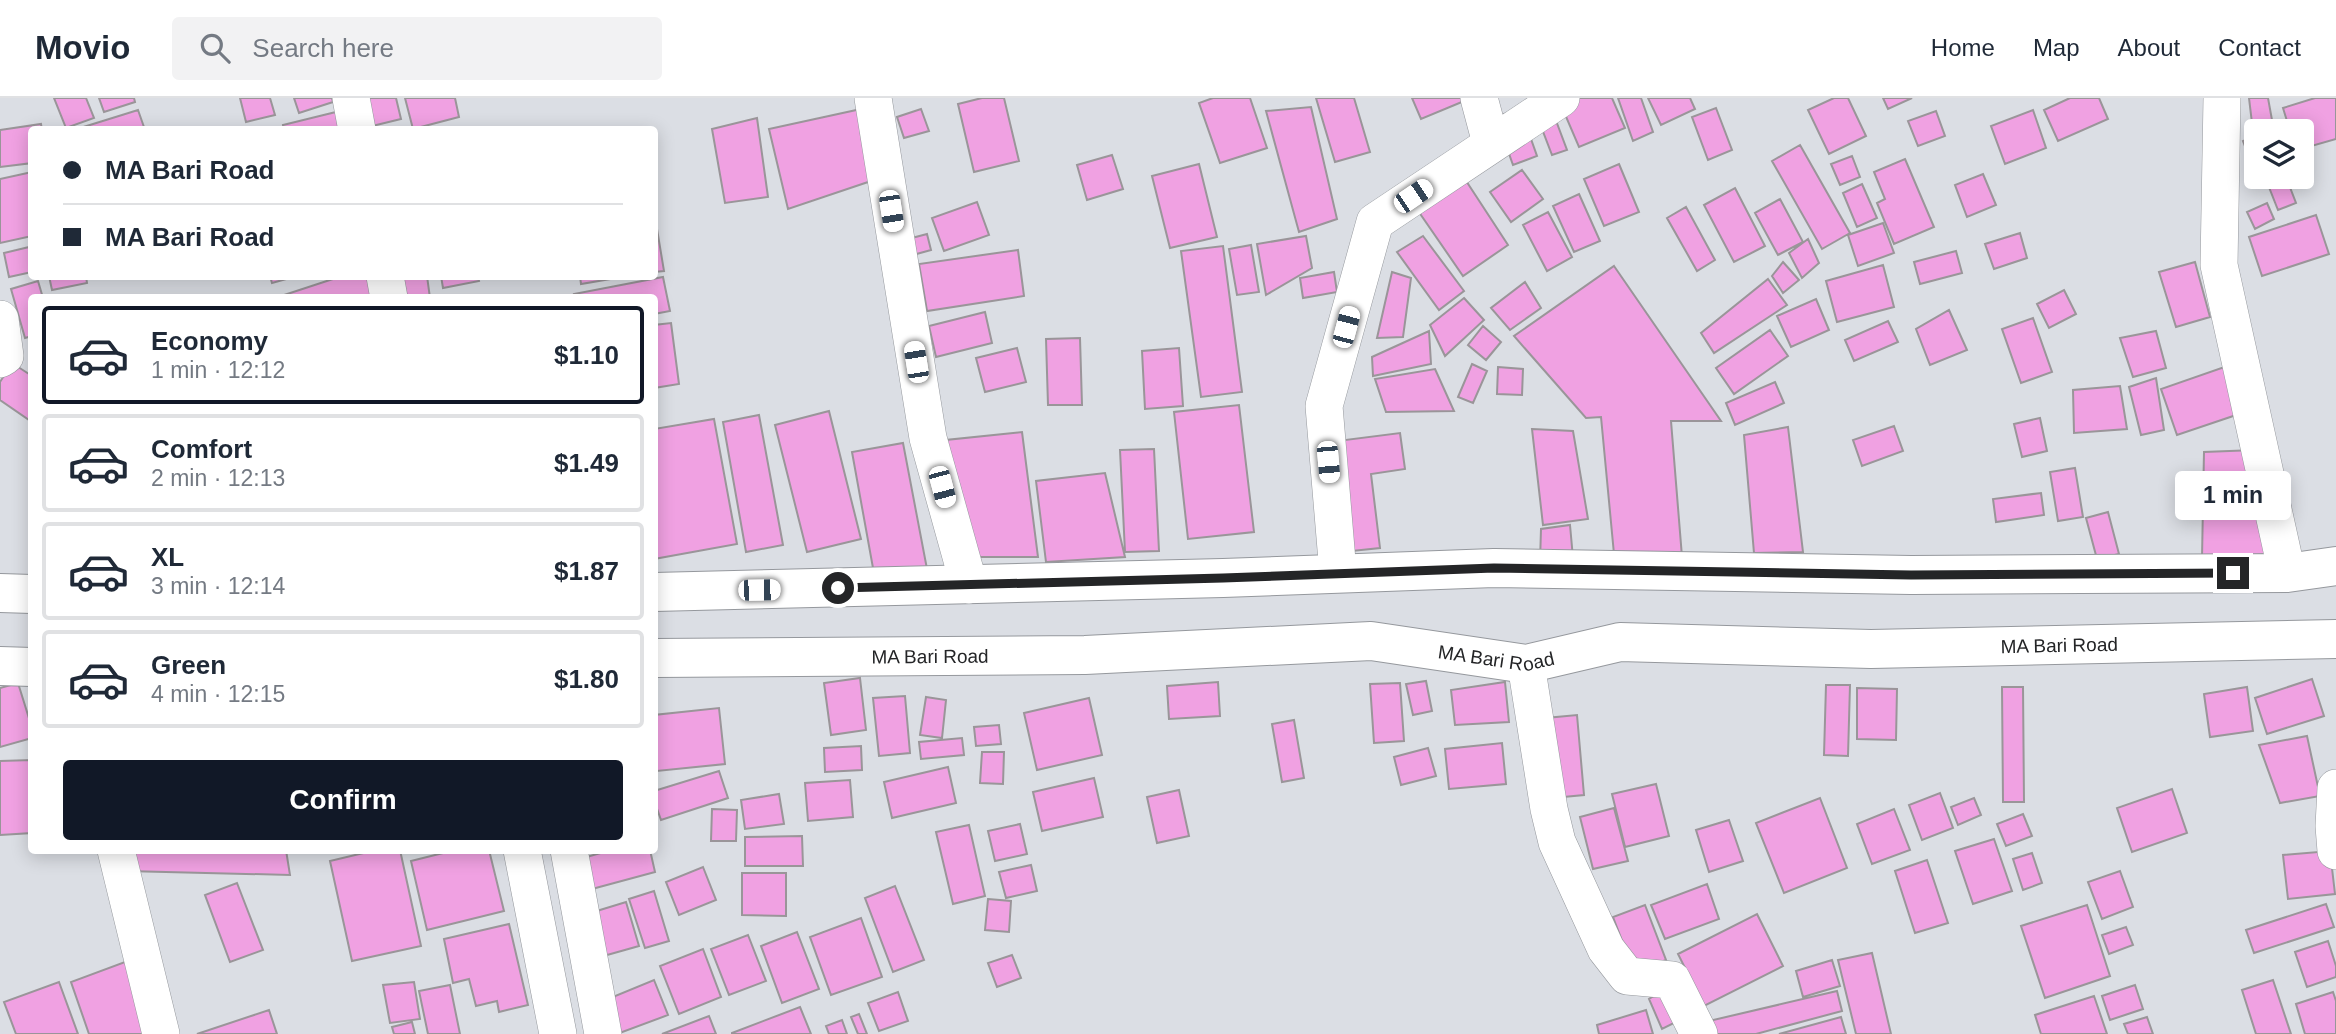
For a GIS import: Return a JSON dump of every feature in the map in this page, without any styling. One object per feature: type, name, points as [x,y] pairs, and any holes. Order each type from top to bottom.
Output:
[{"type":"main road","points":[[658,592],[1494,568],[1911,575],[2287,573],[2336,566]]},
{"type":"main road","points":[[0,593],[28,594]]},
{"type":"main road","name":"MA Bari Road","points":[[658,658],[1071,656],[1371,641],[1526,664],[1620,642],[1871,649],[2336,639]]},
{"type":"main road","points":[[0,666],[28,667]]},
{"type":"street","points":[[351,98],[356,126]]},
{"type":"street","points":[[873,98],[928,438],[968,585]]},
{"type":"street","points":[[1479,98],[1491,144]]},
{"type":"street","points":[[1338,573],[1324,406],[1375,222],[1561,98]]},
{"type":"street","points":[[2222,98],[2219,265],[2287,573]]},
{"type":"street","points":[[0,320],[5,356],[0,359]]},
{"type":"street","points":[[1526,664],[1549,809],[1557,842],[1606,948],[1627,975],[1672,980],[1699,1034]]},
{"type":"street","points":[[2336,788],[2336,851]]},
{"type":"street","points":[[117,854],[161,1034]]},
{"type":"street","points":[[523,854],[558,1034]]},
{"type":"street","points":[[570,854],[603,1034]]},
{"type":"building","points":[[54,98],[86,98],[94,118],[65,126]]},
{"type":"building","points":[[99,98],[134,98],[135,102],[104,112]]},
{"type":"building","points":[[240,98],[270,98],[275,115],[246,122]]},
{"type":"building","points":[[294,98],[332,98],[333,102],[299,113]]},
{"type":"building","points":[[357,98],[396,98],[401,119],[364,126]]},
{"type":"building","points":[[405,98],[455,98],[459,117],[424,126],[412,126]]},
{"type":"building","points":[[982,98],[1004,98],[1019,161],[974,172],[958,104]]},
{"type":"building","points":[[1213,98],[1250,98],[1267,148],[1220,163],[1199,103]]},
{"type":"building","points":[[1316,98],[1354,98],[1370,152],[1335,162]]},
{"type":"building","points":[[1412,98],[1469,98],[1469,99],[1421,119]]},
{"type":"building","points":[[1558,98],[1612,98],[1625,128],[1579,147]]},
{"type":"building","points":[[1618,98],[1641,98],[1653,132],[1633,141]]},
{"type":"building","points":[[1648,98],[1690,98],[1695,109],[1661,125]]},
{"type":"building","points":[[1834,98],[1848,98],[1866,136],[1829,154],[1808,110]]},
{"type":"building","points":[[1883,98],[1912,98],[1888,109]]},
{"type":"building","points":[[2070,98],[2099,98],[2108,119],[2058,141],[2044,110]]},
{"type":"building","points":[[2249,98],[2268,98],[2272,119],[2252,119]]},
{"type":"building","points":[[2315,98],[2336,98],[2336,139],[2314,145],[2314,119],[2286,119],[2283,108]]},
{"type":"building","points":[[1549,102],[1567,150],[1552,155],[1534,108]]},
{"type":"building","points":[[1311,107],[1337,219],[1299,232],[1266,111]]},
{"type":"building","points":[[1520,108],[1537,156],[1513,165],[1496,117]]},
{"type":"building","points":[[1716,108],[1732,150],[1708,160],[1692,117]]},
{"type":"building","points":[[861,109],[874,180],[788,209],[769,129]]},
{"type":"building","points":[[921,109],[929,131],[904,138],[897,117]]},
{"type":"building","points":[[138,110],[144,126],[87,126]]},
{"type":"building","points":[[344,110],[348,126],[283,126]]},
{"type":"building","points":[[2033,110],[2046,148],[2005,164],[1991,126]]},
{"type":"building","points":[[1936,111],[1945,136],[1918,146],[1908,121]]},
{"type":"building","points":[[757,118],[768,197],[725,203],[712,129]]},
{"type":"building","points":[[41,124],[28,126],[28,164],[0,167],[0,130]]},
{"type":"building","points":[[1800,145],[1850,233],[1822,249],[1772,161]]},
{"type":"building","points":[[1112,155],[1123,189],[1087,200],[1077,165]]},
{"type":"building","points":[[1852,156],[1860,177],[1840,185],[1831,164]]},
{"type":"building","points":[[1905,159],[1934,227],[1894,244],[1877,203],[1885,199],[1874,172]]},
{"type":"building","points":[[1199,164],[1217,237],[1170,248],[1152,176]]},
{"type":"building","points":[[1619,164],[1639,212],[1604,226],[1584,179]]},
{"type":"building","points":[[1459,170],[1508,245],[1463,276],[1412,202]]},
{"type":"building","points":[[1522,170],[1543,199],[1511,222],[1490,192]]},
{"type":"building","points":[[28,173],[28,237],[0,243],[0,179]]},
{"type":"building","points":[[1983,174],[1996,205],[1967,217],[1955,185]]},
{"type":"building","points":[[1862,184],[1877,218],[1857,227],[1843,193]]},
{"type":"building","points":[[1735,188],[1765,246],[1734,262],[1704,205]]},
{"type":"building","points":[[2270,189],[2291,189],[2296,203],[2278,210]]},
{"type":"building","points":[[1579,194],[1600,241],[1574,252],[1553,206]]},
{"type":"building","points":[[1780,199],[1803,242],[1778,255],[1755,213]]},
{"type":"building","points":[[977,202],[989,235],[944,251],[932,218]]},
{"type":"building","points":[[2267,203],[2274,219],[2255,229],[2247,212]]},
{"type":"building","points":[[1686,207],[1715,260],[1697,271],[1667,218]]},
{"type":"building","points":[[1548,212],[1572,257],[1547,271],[1523,225]]},
{"type":"building","points":[[2316,215],[2329,254],[2262,276],[2249,237]]},
{"type":"building","points":[[1883,223],[1894,253],[1858,266],[1848,235]]},
{"type":"building","points":[[2020,233],[2027,258],[1994,269],[1985,244]]},
{"type":"building","points":[[927,234],[931,250],[913,255],[908,239]]},
{"type":"building","points":[[658,235],[664,271],[658,272]]},
{"type":"building","points":[[1306,236],[1312,268],[1266,295],[1257,244]]},
{"type":"building","points":[[1423,236],[1464,291],[1439,310],[1397,252]]},
{"type":"building","points":[[1808,239],[1819,263],[1802,278],[1789,253]]},
{"type":"building","points":[[1251,245],[1259,292],[1237,295],[1229,249]]},
{"type":"building","points":[[1223,246],[1242,392],[1201,397],[1181,251]]},
{"type":"building","points":[[28,247],[28,273],[9,277],[4,253]]},
{"type":"building","points":[[1018,250],[1024,296],[927,311],[919,264]]},
{"type":"building","points":[[1956,251],[1962,273],[1920,284],[1914,262]]},
{"type":"building","points":[[1783,262],[1799,280],[1783,293],[1772,276]]},
{"type":"building","points":[[2195,262],[2210,317],[2176,327],[2159,272]]},
{"type":"building","points":[[1883,265],[1894,307],[1837,322],[1826,281]]},
{"type":"building","points":[[1614,266],[1721,421],[1671,421],[1682,557],[1614,554],[1601,417],[1586,418],[1514,336]]},
{"type":"building","points":[[1334,272],[1337,292],[1303,298],[1300,278]]},
{"type":"building","points":[[1392,272],[1411,278],[1403,337],[1377,338]]},
{"type":"building","points":[[663,277],[670,311],[658,313],[658,294],[574,294],[658,280]]},
{"type":"building","points":[[1768,279],[1787,305],[1714,353],[1701,333]]},
{"type":"building","points":[[50,280],[87,280],[87,283],[52,290]]},
{"type":"building","points":[[330,280],[381,280],[386,294],[287,294]]},
{"type":"building","points":[[393,280],[428,280],[429,294],[394,294]]},
{"type":"building","points":[[442,280],[479,280],[479,281],[443,288]]},
{"type":"building","points":[[580,280],[604,280],[581,284]]},
{"type":"building","points":[[38,281],[42,294],[28,294],[28,337],[25,338],[11,289]]},
{"type":"building","points":[[1525,282],[1541,308],[1510,330],[1491,308]]},
{"type":"building","points":[[2064,290],[2076,314],[2049,328],[2037,304]]},
{"type":"building","points":[[1464,298],[1484,320],[1445,356],[1430,325]]},
{"type":"building","points":[[1816,299],[1829,330],[1791,347],[1777,316]]},
{"type":"building","points":[[1949,310],[1967,350],[1930,365],[1916,329]]},
{"type":"building","points":[[985,312],[992,343],[936,357],[929,326]]},
{"type":"building","points":[[2033,318],[2052,372],[2021,383],[2002,329]]},
{"type":"building","points":[[1888,321],[1898,342],[1854,361],[1845,340]]},
{"type":"building","points":[[671,323],[679,384],[658,387],[658,325]]},
{"type":"building","points":[[1483,326],[1501,342],[1486,360],[1468,345]]},
{"type":"building","points":[[1770,330],[1788,356],[1734,394],[1716,368]]},
{"type":"building","points":[[1429,331],[1431,364],[1373,376],[1372,357]]},
{"type":"building","points":[[2156,331],[2166,368],[2133,377],[2120,338]]},
{"type":"building","points":[[1080,338],[1082,405],[1048,405],[1046,339]]},
{"type":"building","points":[[1017,348],[1026,382],[985,392],[976,358]]},
{"type":"building","points":[[1179,348],[1183,406],[1145,409],[1142,351]]},
{"type":"building","points":[[12,363],[28,373],[28,419],[0,400],[0,382]]},
{"type":"building","points":[[1472,364],[1487,371],[1473,403],[1458,397]]},
{"type":"building","points":[[2233,364],[2248,411],[2177,435],[2161,389]]},
{"type":"building","points":[[1498,367],[1523,369],[1522,395],[1497,394]]},
{"type":"building","points":[[1435,369],[1454,411],[1386,412],[1375,379]]},
{"type":"building","points":[[2156,378],[2164,430],[2141,435],[2129,387]]},
{"type":"building","points":[[1775,382],[1784,403],[1735,425],[1726,403]]},
{"type":"building","points":[[2120,386],[2127,429],[2074,433],[2073,390]]},
{"type":"building","points":[[1239,405],[1254,532],[1188,539],[1174,412]]},
{"type":"building","points":[[829,411],[861,539],[807,552],[775,425]]},
{"type":"building","points":[[759,415],[783,545],[746,552],[723,422]]},
{"type":"building","points":[[2040,418],[2047,451],[2022,457],[2014,424]]},
{"type":"building","points":[[714,419],[737,544],[658,558],[658,428]]},
{"type":"building","points":[[1894,426],[1903,451],[1862,466],[1853,440]]},
{"type":"building","points":[[1788,427],[1803,552],[1754,553],[1744,435]]},
{"type":"building","points":[[1532,429],[1573,431],[1588,519],[1543,525]]},
{"type":"building","points":[[1022,432],[1038,557],[973,557],[946,440]]},
{"type":"building","points":[[1400,433],[1405,469],[1371,474],[1380,548],[1352,551],[1337,441]]},
{"type":"building","points":[[903,443],[927,569],[875,579],[852,452]]},
{"type":"building","points":[[1154,449],[1159,551],[1125,552],[1120,450]]},
{"type":"building","points":[[2255,450],[2269,554],[2202,558],[2204,452]]},
{"type":"building","points":[[2075,468],[2083,517],[2058,521],[2050,472]]},
{"type":"building","points":[[1105,473],[1125,557],[1046,562],[1036,481]]},
{"type":"building","points":[[2041,493],[2044,515],[1996,522],[1993,499]]},
{"type":"building","points":[[2108,512],[2119,554],[2097,559],[2086,518]]},
{"type":"building","points":[[1570,525],[1573,558],[1540,562],[1541,529]]},
{"type":"building","points":[[860,678],[866,730],[831,735],[824,683]]},
{"type":"building","points":[[2312,679],[2324,716],[2267,734],[2255,698]]},
{"type":"building","points":[[1426,681],[1432,711],[1413,715],[1406,684]]},
{"type":"building","points":[[1218,682],[1220,716],[1169,719],[1167,686]]},
{"type":"building","points":[[1505,682],[1509,722],[1455,725],[1451,690]]},
{"type":"building","points":[[18,683],[28,715],[28,739],[0,747],[0,688]]},
{"type":"building","points":[[1400,683],[1404,741],[1374,743],[1370,684]]},
{"type":"building","points":[[1826,685],[1850,685],[1848,756],[1824,755]]},
{"type":"building","points":[[2002,687],[2023,687],[2024,802],[2003,802]]},
{"type":"building","points":[[2247,687],[2253,731],[2210,737],[2204,694]]},
{"type":"building","points":[[1857,688],[1897,689],[1896,740],[1857,739]]},
{"type":"building","points":[[905,696],[910,753],[879,756],[873,698]]},
{"type":"building","points":[[926,697],[946,700],[942,738],[920,735]]},
{"type":"building","points":[[1089,698],[1102,755],[1037,770],[1024,713]]},
{"type":"building","points":[[719,708],[725,764],[658,771],[658,715]]},
{"type":"building","points":[[1577,715],[1584,795],[1553,798],[1546,718]]},
{"type":"building","points":[[1294,720],[1304,778],[1282,782],[1272,724]]},
{"type":"building","points":[[999,725],[1001,744],[976,746],[974,727]]},
{"type":"building","points":[[2307,736],[2320,796],[2280,803],[2259,745]]},
{"type":"building","points":[[962,738],[964,755],[921,759],[919,742]]},
{"type":"building","points":[[1502,743],[1506,784],[1449,789],[1445,749]]},
{"type":"building","points":[[861,746],[862,770],[825,772],[824,748]]},
{"type":"building","points":[[1428,748],[1436,776],[1401,785],[1394,757]]},
{"type":"building","points":[[982,752],[1004,752],[1003,784],[980,783]]},
{"type":"building","points":[[28,760],[28,833],[0,835],[0,761]]},
{"type":"building","points":[[948,767],[956,803],[892,818],[884,782]]},
{"type":"building","points":[[719,771],[728,798],[661,820],[658,811],[658,790]]},
{"type":"building","points":[[1094,778],[1103,817],[1042,831],[1033,792]]},
{"type":"building","points":[[850,780],[853,817],[808,821],[805,783]]},
{"type":"building","points":[[1656,784],[1669,836],[1625,847],[1612,794]]},
{"type":"building","points":[[2172,789],[2187,833],[2132,852],[2117,808]]},
{"type":"building","points":[[1179,790],[1189,836],[1157,843],[1147,797]]},
{"type":"building","points":[[1940,793],[1953,828],[1922,840],[1909,805]]},
{"type":"building","points":[[779,794],[784,824],[745,829],[741,800]]},
{"type":"building","points":[[1820,798],[1847,868],[1784,893],[1756,823]]},
{"type":"building","points":[[1974,798],[1981,815],[1958,825],[1951,807]]},
{"type":"building","points":[[1614,808],[1628,861],[1593,869],[1580,817]]},
{"type":"building","points":[[712,809],[737,810],[736,841],[711,841]]},
{"type":"building","points":[[1894,809],[1910,850],[1872,864],[1857,824]]},
{"type":"building","points":[[2023,814],[2032,836],[2006,846],[1997,824]]},
{"type":"building","points":[[1729,820],[1743,861],[1709,872],[1696,830]]},
{"type":"building","points":[[1020,824],[1027,854],[995,861],[988,831]]},
{"type":"building","points":[[969,825],[985,896],[953,904],[936,832]]},
{"type":"building","points":[[802,836],[803,866],[745,866],[745,837]]},
{"type":"building","points":[[1994,839],[2012,891],[1973,904],[1955,851]]},
{"type":"building","points":[[2330,851],[2335,894],[2288,899],[2283,855]]},
{"type":"building","points":[[2032,853],[2042,883],[2023,890],[2013,859]]},
{"type":"building","points":[[123,854],[287,854],[290,875],[126,871]]},
{"type":"building","points":[[359,854],[401,854],[421,946],[352,961],[330,861]]},
{"type":"building","points":[[439,854],[490,854],[504,911],[427,930],[411,861]]},
{"type":"building","points":[[597,854],[651,854],[655,872],[592,889],[583,858]]},
{"type":"building","points":[[1927,860],[1948,923],[1915,933],[1895,871]]},
{"type":"building","points":[[1031,865],[1037,891],[1006,898],[999,872]]},
{"type":"building","points":[[703,867],[716,900],[679,915],[666,882]]},
{"type":"building","points":[[2120,871],[2133,907],[2102,919],[2088,882]]},
{"type":"building","points":[[742,873],[786,873],[786,916],[742,915]]},
{"type":"building","points":[[237,883],[263,950],[230,962],[205,895]]},
{"type":"building","points":[[1707,884],[1719,919],[1665,939],[1651,905]]},
{"type":"building","points":[[895,886],[924,960],[893,972],[865,898]]},
{"type":"building","points":[[654,891],[669,941],[645,948],[629,899]]},
{"type":"building","points":[[988,899],[1011,901],[1009,932],[985,930]]},
{"type":"building","points":[[626,902],[639,946],[600,957],[587,914]]},
{"type":"building","points":[[2326,904],[2334,927],[2254,953],[2246,930]]},
{"type":"building","points":[[1645,905],[1666,960],[1634,972],[1613,917]]},
{"type":"building","points":[[2087,905],[2110,976],[2045,998],[2021,926]]},
{"type":"building","points":[[1757,914],[1783,966],[1704,1006],[1678,954]]},
{"type":"building","points":[[861,918],[882,977],[831,995],[810,937]]},
{"type":"building","points":[[509,924],[528,1005],[499,1012],[497,1001],[476,1006],[469,979],[453,983],[444,939]]},
{"type":"building","points":[[2126,927],[2133,945],[2109,954],[2102,935]]},
{"type":"building","points":[[797,932],[819,989],[782,1003],[761,946]]},
{"type":"building","points":[[748,935],[766,981],[729,995],[711,949]]},
{"type":"building","points":[[2328,941],[2336,966],[2336,977],[2307,987],[2295,952]]},
{"type":"building","points":[[703,949],[721,997],[679,1014],[660,966]]},
{"type":"building","points":[[1872,953],[1891,1034],[1856,1034],[1838,960]]},
{"type":"building","points":[[1012,955],[1021,978],[997,987],[988,963]]},
{"type":"building","points":[[133,959],[159,1034],[89,1034],[71,982]]},
{"type":"building","points":[[1832,960],[1840,986],[1803,997],[1796,971]]},
{"type":"building","points":[[654,980],[668,1015],[617,1034],[603,1001]]},
{"type":"building","points":[[2273,980],[2291,1034],[2256,1034],[2242,990]]},
{"type":"building","points":[[59,982],[78,1034],[16,1034],[4,1002]]},
{"type":"building","points":[[414,982],[420,1019],[390,1023],[383,985]]},
{"type":"building","points":[[450,985],[460,1034],[428,1034],[419,991]]},
{"type":"building","points":[[1671,985],[1684,1018],[1662,1029],[1649,999]]},
{"type":"building","points":[[2135,985],[2143,1009],[2110,1020],[2102,996]]},
{"type":"building","points":[[1837,991],[1842,1011],[1756,1034],[1711,1034],[1709,1021]]},
{"type":"building","points":[[898,992],[908,1021],[879,1031],[868,1003]]},
{"type":"building","points":[[2333,992],[2336,1001],[2336,1034],[2305,1034],[2296,1004]]},
{"type":"building","points":[[2094,996],[2107,1034],[2041,1034],[2035,1015]]},
{"type":"building","points":[[800,1007],[811,1034],[732,1034],[732,1033]]},
{"type":"building","points":[[269,1010],[277,1034],[197,1034]]},
{"type":"building","points":[[1646,1010],[1653,1034],[1599,1034],[1597,1025]]},
{"type":"building","points":[[859,1014],[867,1034],[858,1034],[851,1017]]},
{"type":"building","points":[[709,1016],[716,1034],[662,1034]]},
{"type":"building","points":[[1841,1017],[1846,1034],[1779,1034]]},
{"type":"building","points":[[2147,1017],[2153,1034],[2128,1034],[2124,1024]]},
{"type":"building","points":[[842,1020],[847,1034],[829,1034],[826,1026]]},
{"type":"building","points":[[412,1022],[415,1034],[394,1034],[392,1027]]},
{"type":"route","points":[[838,588],[1494,568],[1911,575],[2233,573]]}]
